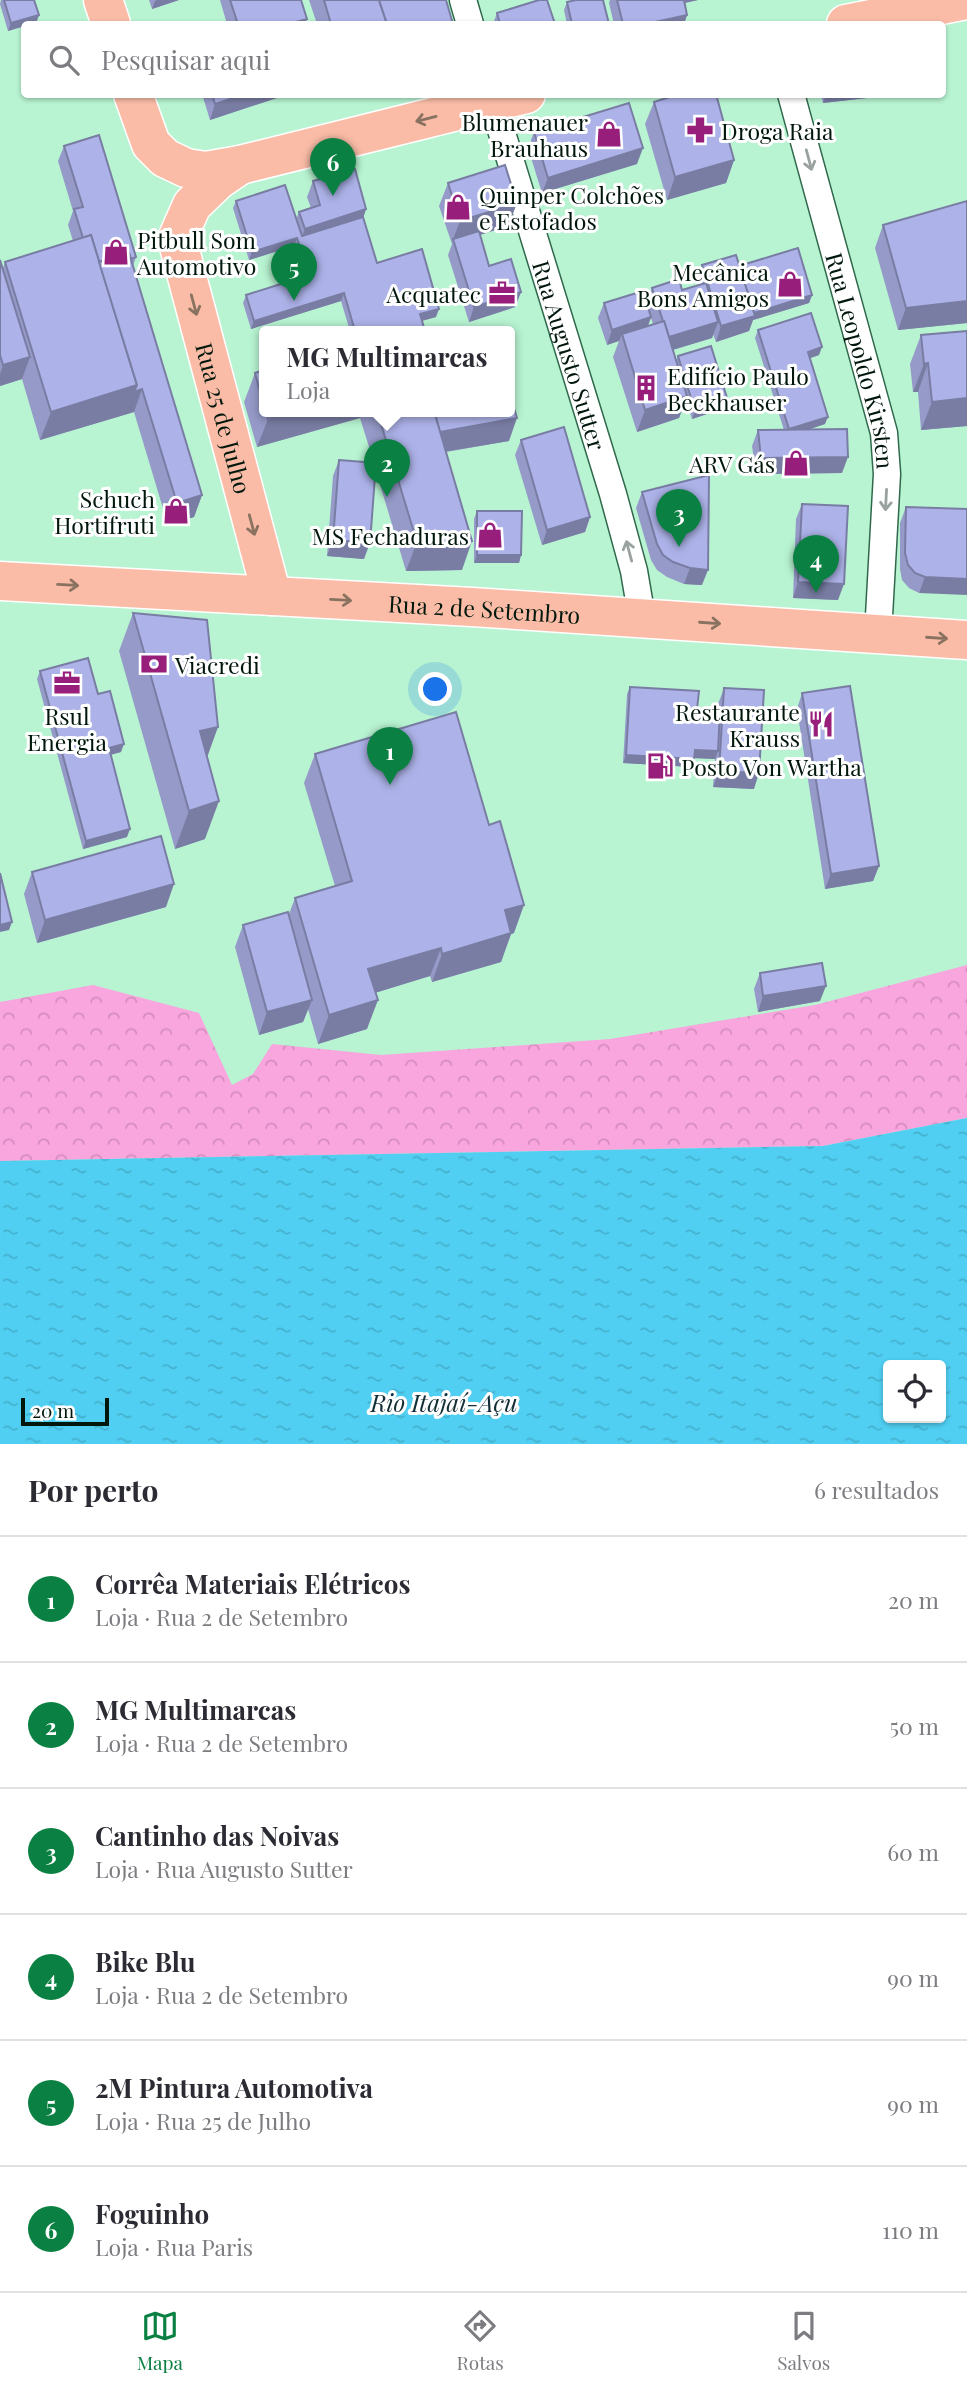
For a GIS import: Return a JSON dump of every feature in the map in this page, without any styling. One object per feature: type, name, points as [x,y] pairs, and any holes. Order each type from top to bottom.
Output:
[{"type":"main road","points":[[103,0],[110,21]]},
{"type":"main road","points":[[858,15],[966,0]]},
{"type":"main road","points":[[134,98],[151,144],[165,158],[186,168],[206,171],[240,165],[499,98]]},
{"type":"main road","name":"Rua 25 de Julho","points":[[240,165],[218,180],[192,205],[177,239],[272,596]]},
{"type":"main road","name":"Rua 2 de Setembro","points":[[0,581],[967,639]]},
{"type":"street","points":[[463,0],[469,21]]},
{"type":"street","name":"Rua Augusto Sutter","points":[[503,98],[634,571],[642,618]]},
{"type":"street","name":"Rua Leopoldo Kirsten","points":[[792,98],[884,433],[887,474],[878,634]]},
{"type":"green space","points":[[967,965],[967,1118],[823,1146],[0,1161],[0,1002],[93,985],[199,1013],[232,1085],[253,1074],[272,1044],[381,1055],[610,1039],[815,1005]]},
{"type":"water","name":"Rio Itajaí-Açu","points":[[967,1118],[967,1444],[0,1444],[0,1161],[823,1146]]},
{"type":"building","points":[[4,0],[34,0],[39,15],[11,23]]},
{"type":"building","points":[[230,0],[301,0],[307,19],[299,21],[237,21]]},
{"type":"building","points":[[324,0],[379,0],[386,21],[330,21]]},
{"type":"building","points":[[379,0],[446,0],[452,21],[386,21]]},
{"type":"building","points":[[547,0],[554,21],[499,21],[497,13]]},
{"type":"building","points":[[603,0],[608,21],[571,21],[567,2]]},
{"type":"building","points":[[617,0],[684,0],[687,15],[660,21],[622,21]]},
{"type":"building","points":[[213,98],[234,98],[215,104]]},
{"type":"building","points":[[666,98],[717,98],[734,160],[675,177],[654,102]]},
{"type":"building","points":[[629,103],[643,148],[548,178],[534,132]]},
{"type":"building","points":[[99,135],[136,257],[131,259],[129,253],[99,262],[91,235],[83,238],[74,209],[83,207],[64,146]]},
{"type":"building","points":[[505,165],[517,203],[460,221],[448,183]]},
{"type":"building","points":[[355,169],[366,209],[305,229],[299,212],[320,205],[313,181]]},
{"type":"building","points":[[285,185],[302,236],[363,217],[377,263],[422,249],[439,309],[420,314],[424,326],[354,326],[344,293],[254,321],[246,295],[309,275],[297,238],[252,252],[236,201]]},
{"type":"building","points":[[967,201],[967,301],[906,308],[883,225]]},
{"type":"building","points":[[479,231],[489,266],[511,259],[521,292],[474,307],[453,239]]},
{"type":"building","points":[[91,235],[137,385],[51,412],[5,262]]},
{"type":"building","points":[[798,248],[812,295],[754,313],[739,266]]},
{"type":"building","points":[[129,253],[202,495],[177,503],[142,389],[134,392],[137,385],[99,262]]},
{"type":"building","points":[[736,255],[755,316],[721,326],[702,265]]},
{"type":"building","points":[[0,260],[30,357],[3,365],[0,355]]},
{"type":"building","points":[[679,279],[682,290],[706,283],[718,322],[669,337],[652,288]]},
{"type":"building","points":[[643,291],[651,317],[612,330],[604,303]]},
{"type":"building","points":[[811,313],[822,347],[808,352],[828,417],[789,429],[758,330]]},
{"type":"building","points":[[664,321],[687,396],[645,410],[622,334]]},
{"type":"building","points":[[967,331],[967,398],[932,402],[928,363],[924,364],[921,335]]},
{"type":"building","points":[[711,346],[728,401],[695,411],[678,356]]},
{"type":"building","points":[[259,372],[259,388],[255,373]]},
{"type":"building","points":[[515,412],[517,418],[440,432],[436,417],[515,417]]},
{"type":"building","points":[[379,417],[436,417],[472,541],[417,542]]},
{"type":"building","points":[[564,427],[590,517],[547,530],[521,440]]},
{"type":"building","points":[[847,429],[848,457],[761,458],[758,430]]},
{"type":"building","points":[[339,460],[376,463],[370,543],[333,540]]},
{"type":"building","points":[[709,475],[708,570],[690,568],[663,555],[657,544],[642,492]]},
{"type":"building","points":[[802,504],[848,506],[844,584],[798,582]]},
{"type":"building","points":[[906,507],[967,509],[967,579],[925,577],[915,573],[908,565],[905,553]]},
{"type":"building","points":[[477,511],[522,511],[521,555],[477,555]]},
{"type":"building","points":[[133,613],[207,620],[218,727],[200,731],[219,801],[189,811]]},
{"type":"building","points":[[88,658],[98,694],[110,691],[124,744],[109,748],[130,829],[86,841],[40,671]]},
{"type":"building","points":[[850,686],[879,866],[831,874],[802,693]]},
{"type":"building","points":[[630,687],[699,691],[697,709],[720,710],[718,751],[695,750],[694,759],[626,755]]},
{"type":"building","points":[[724,688],[764,690],[759,773],[719,771]]},
{"type":"building","points":[[456,712],[489,825],[500,821],[524,905],[505,910],[511,933],[442,954],[441,948],[368,969],[378,1000],[329,1015],[295,898],[352,881],[315,754]]},
{"type":"building","points":[[161,836],[174,884],[45,920],[32,872]]},
{"type":"building","points":[[0,873],[12,922],[0,925]]},
{"type":"building","points":[[288,912],[312,1000],[267,1012],[243,925]]},
{"type":"building","points":[[822,963],[826,986],[763,996],[760,973]]},
{"type":"place","name":"Droga Raia","points":[[700,130]]},
{"type":"place","name":"Blumenauer Brauhaus","points":[[609,134]]},
{"type":"place","name":"Foguinho","points":[[333,196]]},
{"type":"place","name":"Quinper Colchões e Estofados","points":[[458,207]]},
{"type":"place","name":"Pitbull Som Automotivo","points":[[116,252]]},
{"type":"place","name":"Mecânica Bons Amigos","points":[[790,284]]},
{"type":"place","name":"Acquatec","points":[[502,293]]},
{"type":"place","name":"2M Pintura Automotiva","points":[[294,301]]},
{"type":"place","name":"Edifício Paulo Beckhauser","points":[[646,388]]},
{"type":"place","name":"ARV Gás","points":[[796,463]]},
{"type":"place","name":"MG Multimarcas","points":[[387,497]]},
{"type":"place","name":"Schuch Hortifruti","points":[[176,511]]},
{"type":"place","name":"MS Fechaduras","points":[[490,535]]},
{"type":"place","name":"Cantinho das Noivas","points":[[679,547]]},
{"type":"place","name":"Bike Blu","points":[[816,593]]},
{"type":"place","name":"Viacredi","points":[[154,664]]},
{"type":"place","name":"Rsul Energia","points":[[67,683]]},
{"type":"place","name":"Restaurante Krauss","points":[[821,724]]},
{"type":"place","name":"Posto Von Wartha","points":[[660,766]]},
{"type":"place","name":"Corrêa Materiais Elétricos","points":[[390,785]]}]
